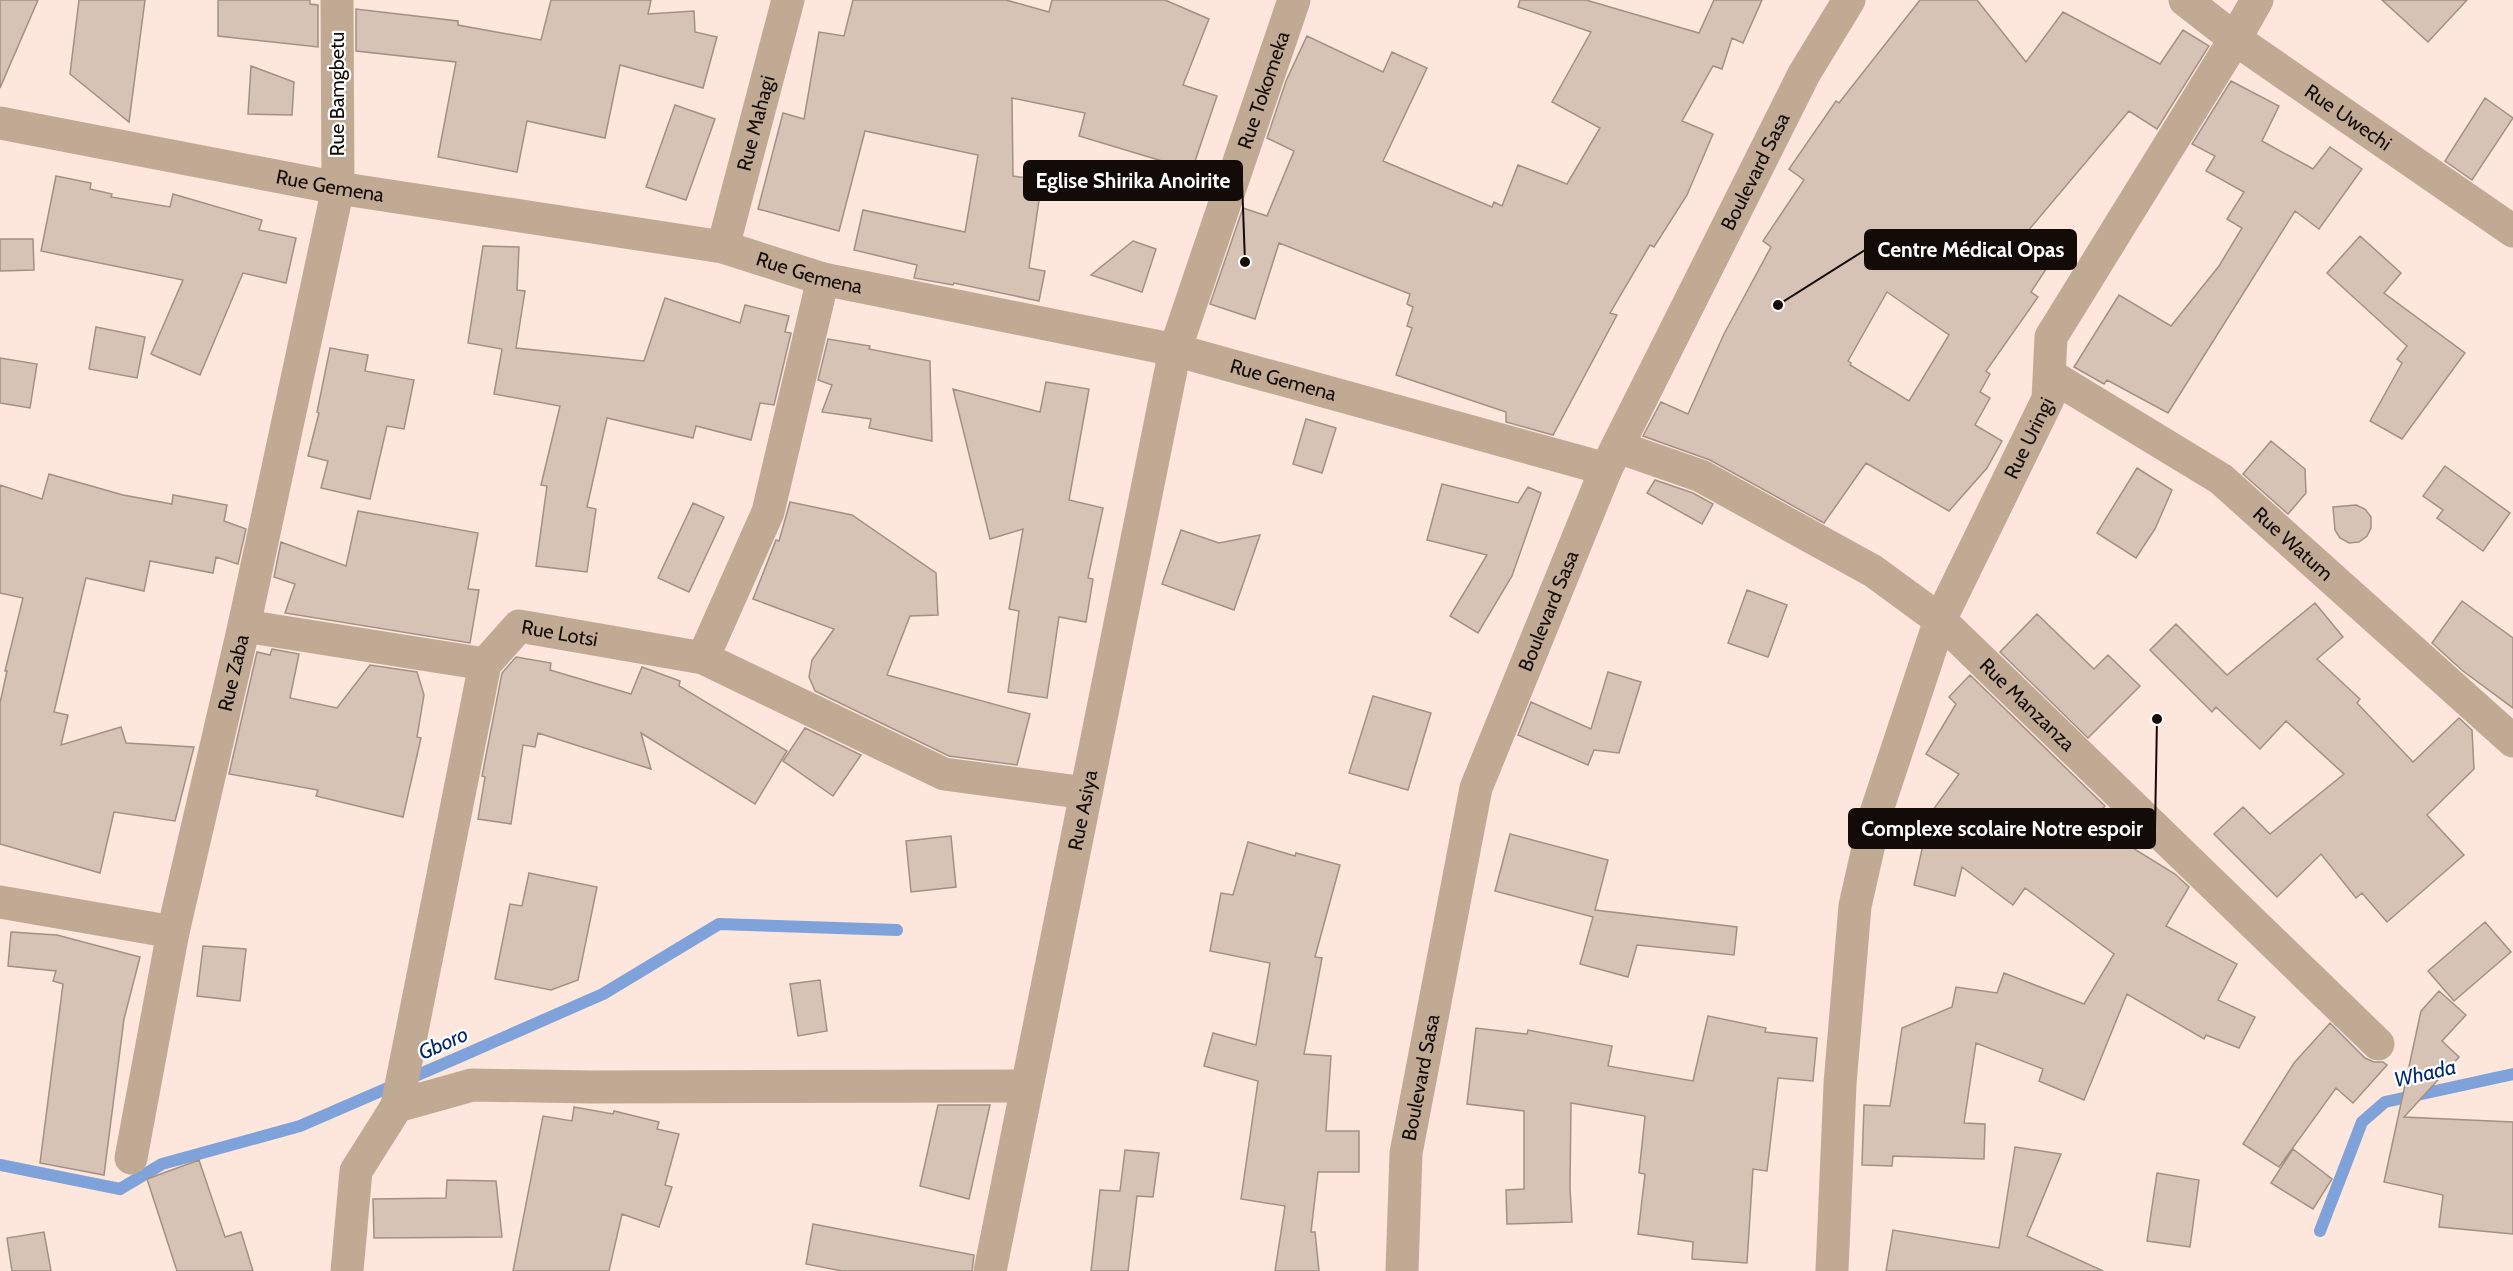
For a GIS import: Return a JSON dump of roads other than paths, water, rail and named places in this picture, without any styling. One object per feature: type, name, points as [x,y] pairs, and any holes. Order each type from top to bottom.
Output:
[{"type":"street","name":"Rue Bamgbetu","points":[[337,0],[338,188]]},
{"type":"street","name":"Rue Mahagi","points":[[723,247],[788,0]]},
{"type":"street","name":"Rue Tokomeka","points":[[1175,350],[1294,0]]},
{"type":"street","name":"Boulevard Sasa","points":[[1402,1271],[1406,1153],[1476,788],[1612,458],[1804,74],[1848,0]]},
{"type":"street","name":"Rue Uwechi","points":[[2185,0],[2235,39],[2513,231]]},
{"type":"street","name":"Rue Uringi","points":[[1832,1271],[1840,1084],[1855,906],[1876,813],[1940,620],[2048,399],[2051,337],[2257,0]]},
{"type":"street","name":"Rue Gemena","points":[[0,123],[338,188],[723,247],[823,279],[1175,350],[1612,458]]},
{"type":"street","name":"Rue Zaba","points":[[131,1158],[173,932],[244,626],[338,188]]},
{"type":"street","points":[[823,279],[768,512],[703,658],[944,774],[1086,793]]},
{"type":"street","name":"Rue Asiya","points":[[990,1271],[1175,350]]},
{"type":"street","name":"Rue Watum","points":[[2050,375],[2221,479],[2513,741]]},
{"type":"street","name":"Rue Manzanza","points":[[1612,458],[1701,476],[1873,571],[1940,620],[2378,1044]]},
{"type":"street","points":[[244,626],[485,664],[397,1106],[356,1171],[347,1271]]},
{"type":"street","name":"Rue Lotsi","points":[[485,664],[519,626],[703,658]]},
{"type":"street","points":[[0,902],[173,932]]},
{"type":"street","points":[[397,1106],[472,1084],[1026,1086]]},
{"type":"waterway","name":"Gboro","points":[[0,1165],[120,1189],[162,1164],[300,1126],[603,994],[719,924],[897,930]]},
{"type":"waterway","name":"Whada","points":[[2320,1231],[2362,1122],[2385,1102],[2513,1074]]},
{"type":"place","name":"Eglise Shirika Anoirite","points":[[1245,262]]},
{"type":"place","name":"Centre Médical Opas","points":[[1778,305]]},
{"type":"place","name":"Complexe scolaire Notre espoir","points":[[2157,719]]}]
